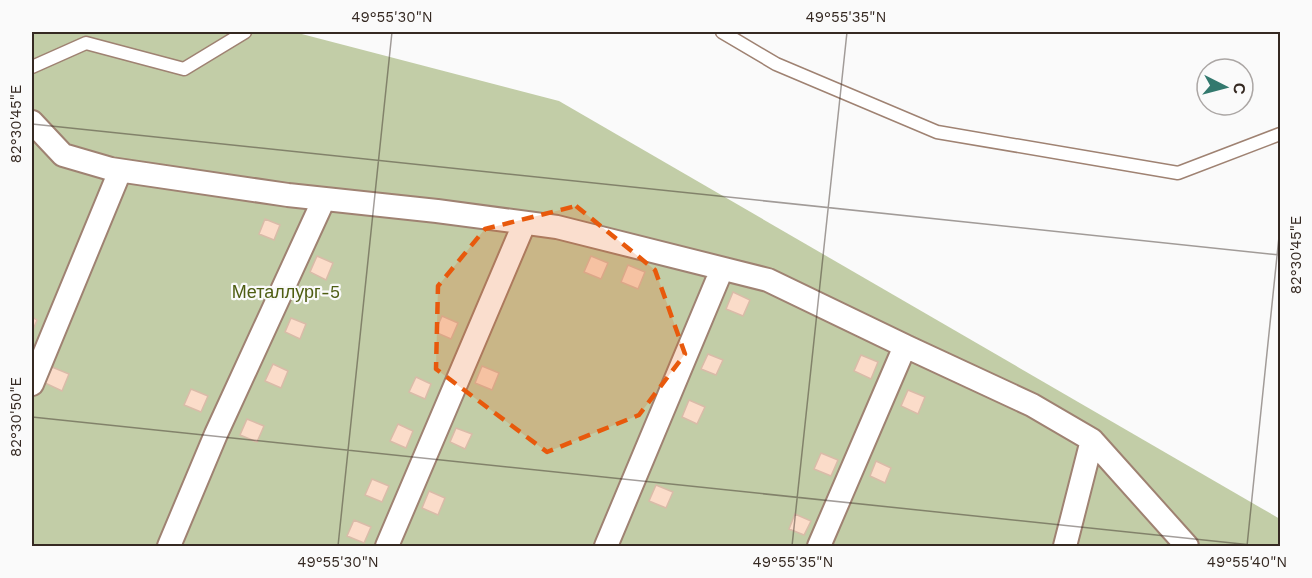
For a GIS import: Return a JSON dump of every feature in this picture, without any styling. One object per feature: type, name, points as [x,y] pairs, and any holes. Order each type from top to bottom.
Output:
[{"type":"street","points":[[32,122],[63,155],[120,171],[324,199],[557,227],[768,280],[1032,405],[1092,440],[1187,546]]},
{"type":"street","points":[[32,384],[120,171]]},
{"type":"street","points":[[169,546],[216,434],[324,199]]},
{"type":"street","points":[[387,546],[524,224]]},
{"type":"street","points":[[606,546],[722,269]]},
{"type":"street","points":[[819,546],[905,346]]},
{"type":"street","points":[[1065,546],[1092,440]]},
{"type":"lane","points":[[32,67],[86,43],[184,69],[245,32]]},
{"type":"lane","points":[[722,32],[776,64],[937,132],[1178,173],[1281,134]]},
{"type":"highlighted area","points":[[576,206],[655,270],[685,354],[639,415],[547,452],[436,369],[438,286],[485,229]]},
{"type":"green space","name":"Металлург-5","points":[[32,32],[294,32],[559,101],[1280,519],[1280,546],[32,546]]},
{"type":"building","points":[[265,219],[280,225],[274,240],[259,234]]},
{"type":"building","points":[[317,256],[333,263],[326,280],[310,272]]},
{"type":"building","points":[[591,256],[608,263],[601,279],[584,272]]},
{"type":"building","points":[[628,265],[645,272],[638,289],[621,282]]},
{"type":"building","points":[[733,292],[750,300],[743,316],[726,309]]},
{"type":"building","points":[[442,316],[458,323],[451,339],[435,332]]},
{"type":"building","points":[[32,317],[37,320],[32,332]]},
{"type":"building","points":[[291,318],[306,324],[300,339],[285,332]]},
{"type":"building","points":[[708,354],[723,360],[716,375],[701,369]]},
{"type":"building","points":[[861,355],[878,362],[871,379],[854,371]]},
{"type":"building","points":[[273,364],[288,371],[281,388],[265,381]]},
{"type":"building","points":[[482,366],[499,373],[492,390],[475,383]]},
{"type":"building","points":[[52,367],[69,374],[62,391],[45,383]]},
{"type":"building","points":[[416,377],[431,384],[425,399],[409,392]]},
{"type":"building","points":[[191,389],[208,396],[201,412],[184,405]]},
{"type":"building","points":[[908,390],[925,397],[918,414],[901,406]]},
{"type":"building","points":[[689,400],[705,407],[697,424],[682,417]]},
{"type":"building","points":[[247,419],[264,426],[257,442],[240,435]]},
{"type":"building","points":[[398,424],[413,431],[406,448],[390,441]]},
{"type":"building","points":[[456,428],[472,434],[465,449],[450,442]]},
{"type":"building","points":[[821,453],[838,460],[831,476],[814,469]]},
{"type":"building","points":[[876,461],[891,468],[885,483],[870,476]]},
{"type":"building","points":[[372,479],[389,486],[382,502],[365,495]]},
{"type":"building","points":[[656,485],[673,492],[666,508],[649,501]]},
{"type":"building","points":[[429,491],[445,498],[438,515],[422,508]]},
{"type":"building","points":[[795,514],[811,521],[804,535],[789,529]]},
{"type":"building","points":[[354,520],[371,527],[364,543],[347,536]]}]
